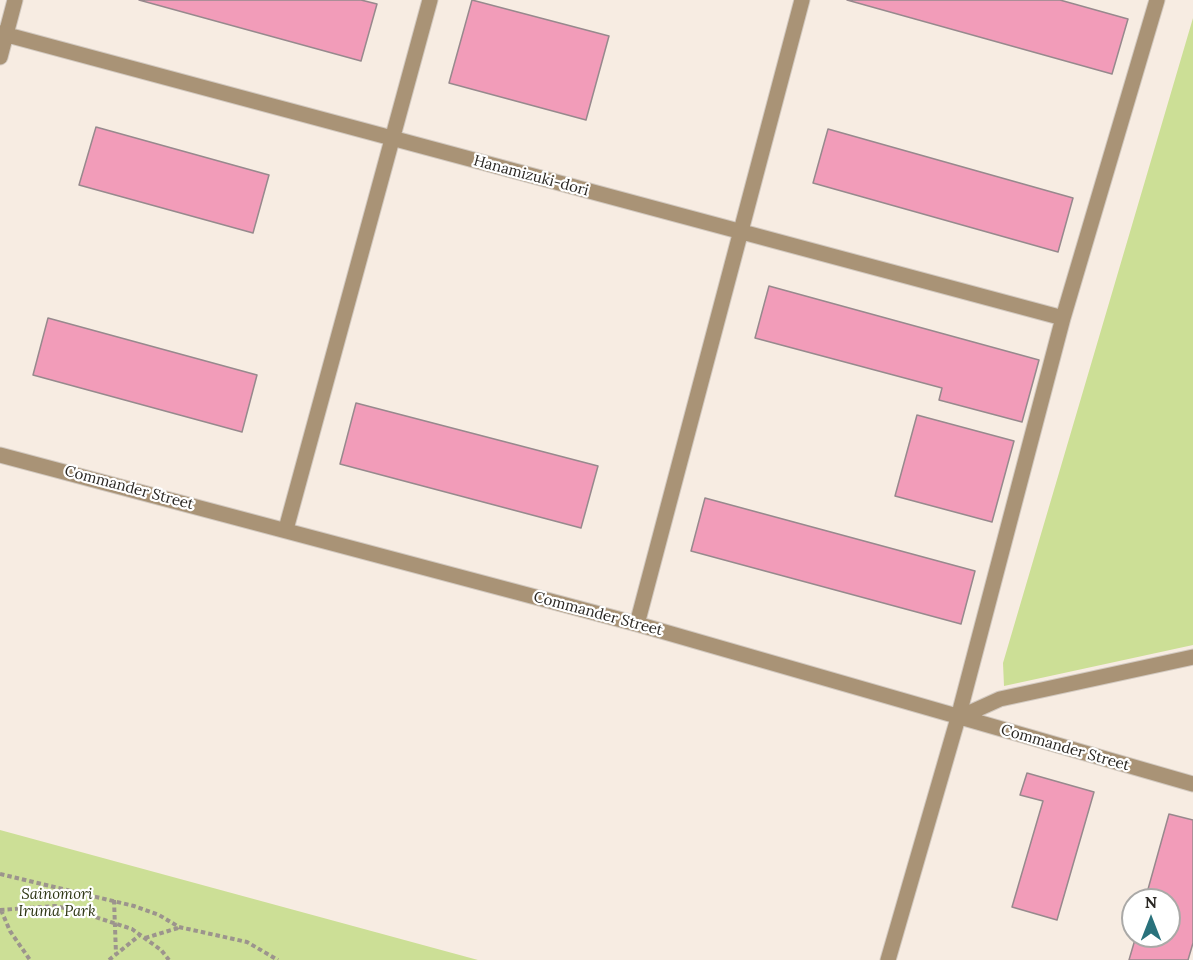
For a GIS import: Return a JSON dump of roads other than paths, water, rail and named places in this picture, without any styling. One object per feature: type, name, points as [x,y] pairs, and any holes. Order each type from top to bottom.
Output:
[{"type":"lane","points":[[0,57],[3,34],[15,0]]},
{"type":"lane","points":[[286,529],[430,0]]},
{"type":"lane","points":[[637,624],[802,0]]},
{"type":"lane","points":[[888,960],[958,718],[1063,318],[1157,0]]},
{"type":"lane","name":"Hanamizuki-dori","points":[[3,34],[1063,318]]},
{"type":"lane","name":"Commander Street","points":[[0,454],[637,624],[1193,784]]},
{"type":"lane","points":[[958,718],[1000,699],[1193,657]]},
{"type":"park label","name":"Sainomori Iruma Park","points":[[57,904]]}]
